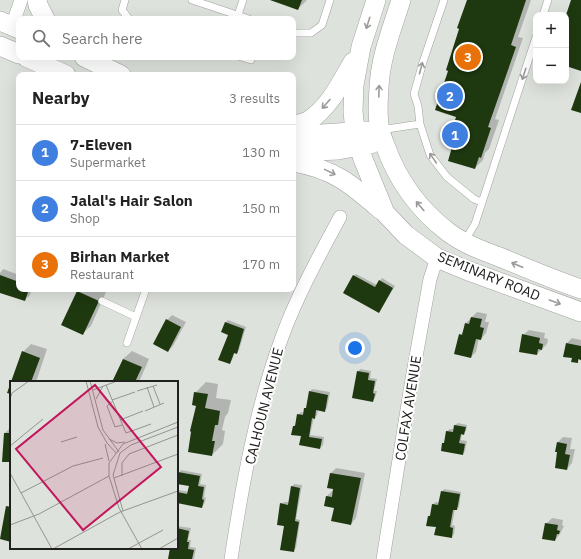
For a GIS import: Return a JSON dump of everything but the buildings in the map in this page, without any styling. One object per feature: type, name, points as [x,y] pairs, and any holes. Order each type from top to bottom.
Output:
[{"type":"main road","points":[[37,0],[44,16]]},
{"type":"main road","points":[[296,125],[307,121],[324,107],[338,89],[361,47],[376,0]]},
{"type":"main road","name":"SEMINARY ROAD","points":[[401,0],[383,57],[379,86],[382,136],[390,160],[403,183],[417,203],[429,216],[448,232],[464,242],[531,271],[581,289]]},
{"type":"main road","points":[[0,46],[16,53]]},
{"type":"main road","name":"SEMINARY ROAD","points":[[361,47],[354,85],[353,111],[357,139],[369,176],[385,213],[406,235],[437,258],[581,312]]},
{"type":"main road","points":[[33,60],[59,72]]},
{"type":"main road","points":[[90,60],[115,72]]},
{"type":"main road","points":[[296,136],[357,139],[382,136]]},
{"type":"main road","points":[[296,152],[338,150],[357,139]]},
{"type":"main road","points":[[296,163],[322,168],[339,177],[360,191],[385,213]]},
{"type":"street","points":[[10,26],[21,0]]},
{"type":"street","name":"CALHOUN AVENUE","points":[[231,559],[255,429],[269,374],[291,316],[340,217]]},
{"type":"street","name":"COLFAX AVENUE","points":[[383,559],[412,379],[430,279],[437,258]]},
{"type":"lane","points":[[125,0],[122,10],[127,16]]},
{"type":"lane","points":[[192,0],[238,15],[242,0]]},
{"type":"lane","points":[[296,34],[311,33],[322,25],[330,0]]},
{"type":"lane","points":[[444,0],[414,94],[418,106],[420,124],[430,154],[447,177],[474,199],[482,202]]},
{"type":"lane","points":[[544,12],[548,0]]},
{"type":"lane","points":[[464,242],[475,224],[533,46]]},
{"type":"lane","points":[[382,136],[420,124]]},
{"type":"lane","points":[[127,343],[145,292]]},
{"type":"lane","points":[[102,301],[136,317]]},
{"type":"place","name":"Birhan Market","points":[[468,57]]},
{"type":"place","name":"Jalal's Hair Salon","points":[[450,96]]},
{"type":"place","name":"7-Eleven","points":[[455,135]]}]
